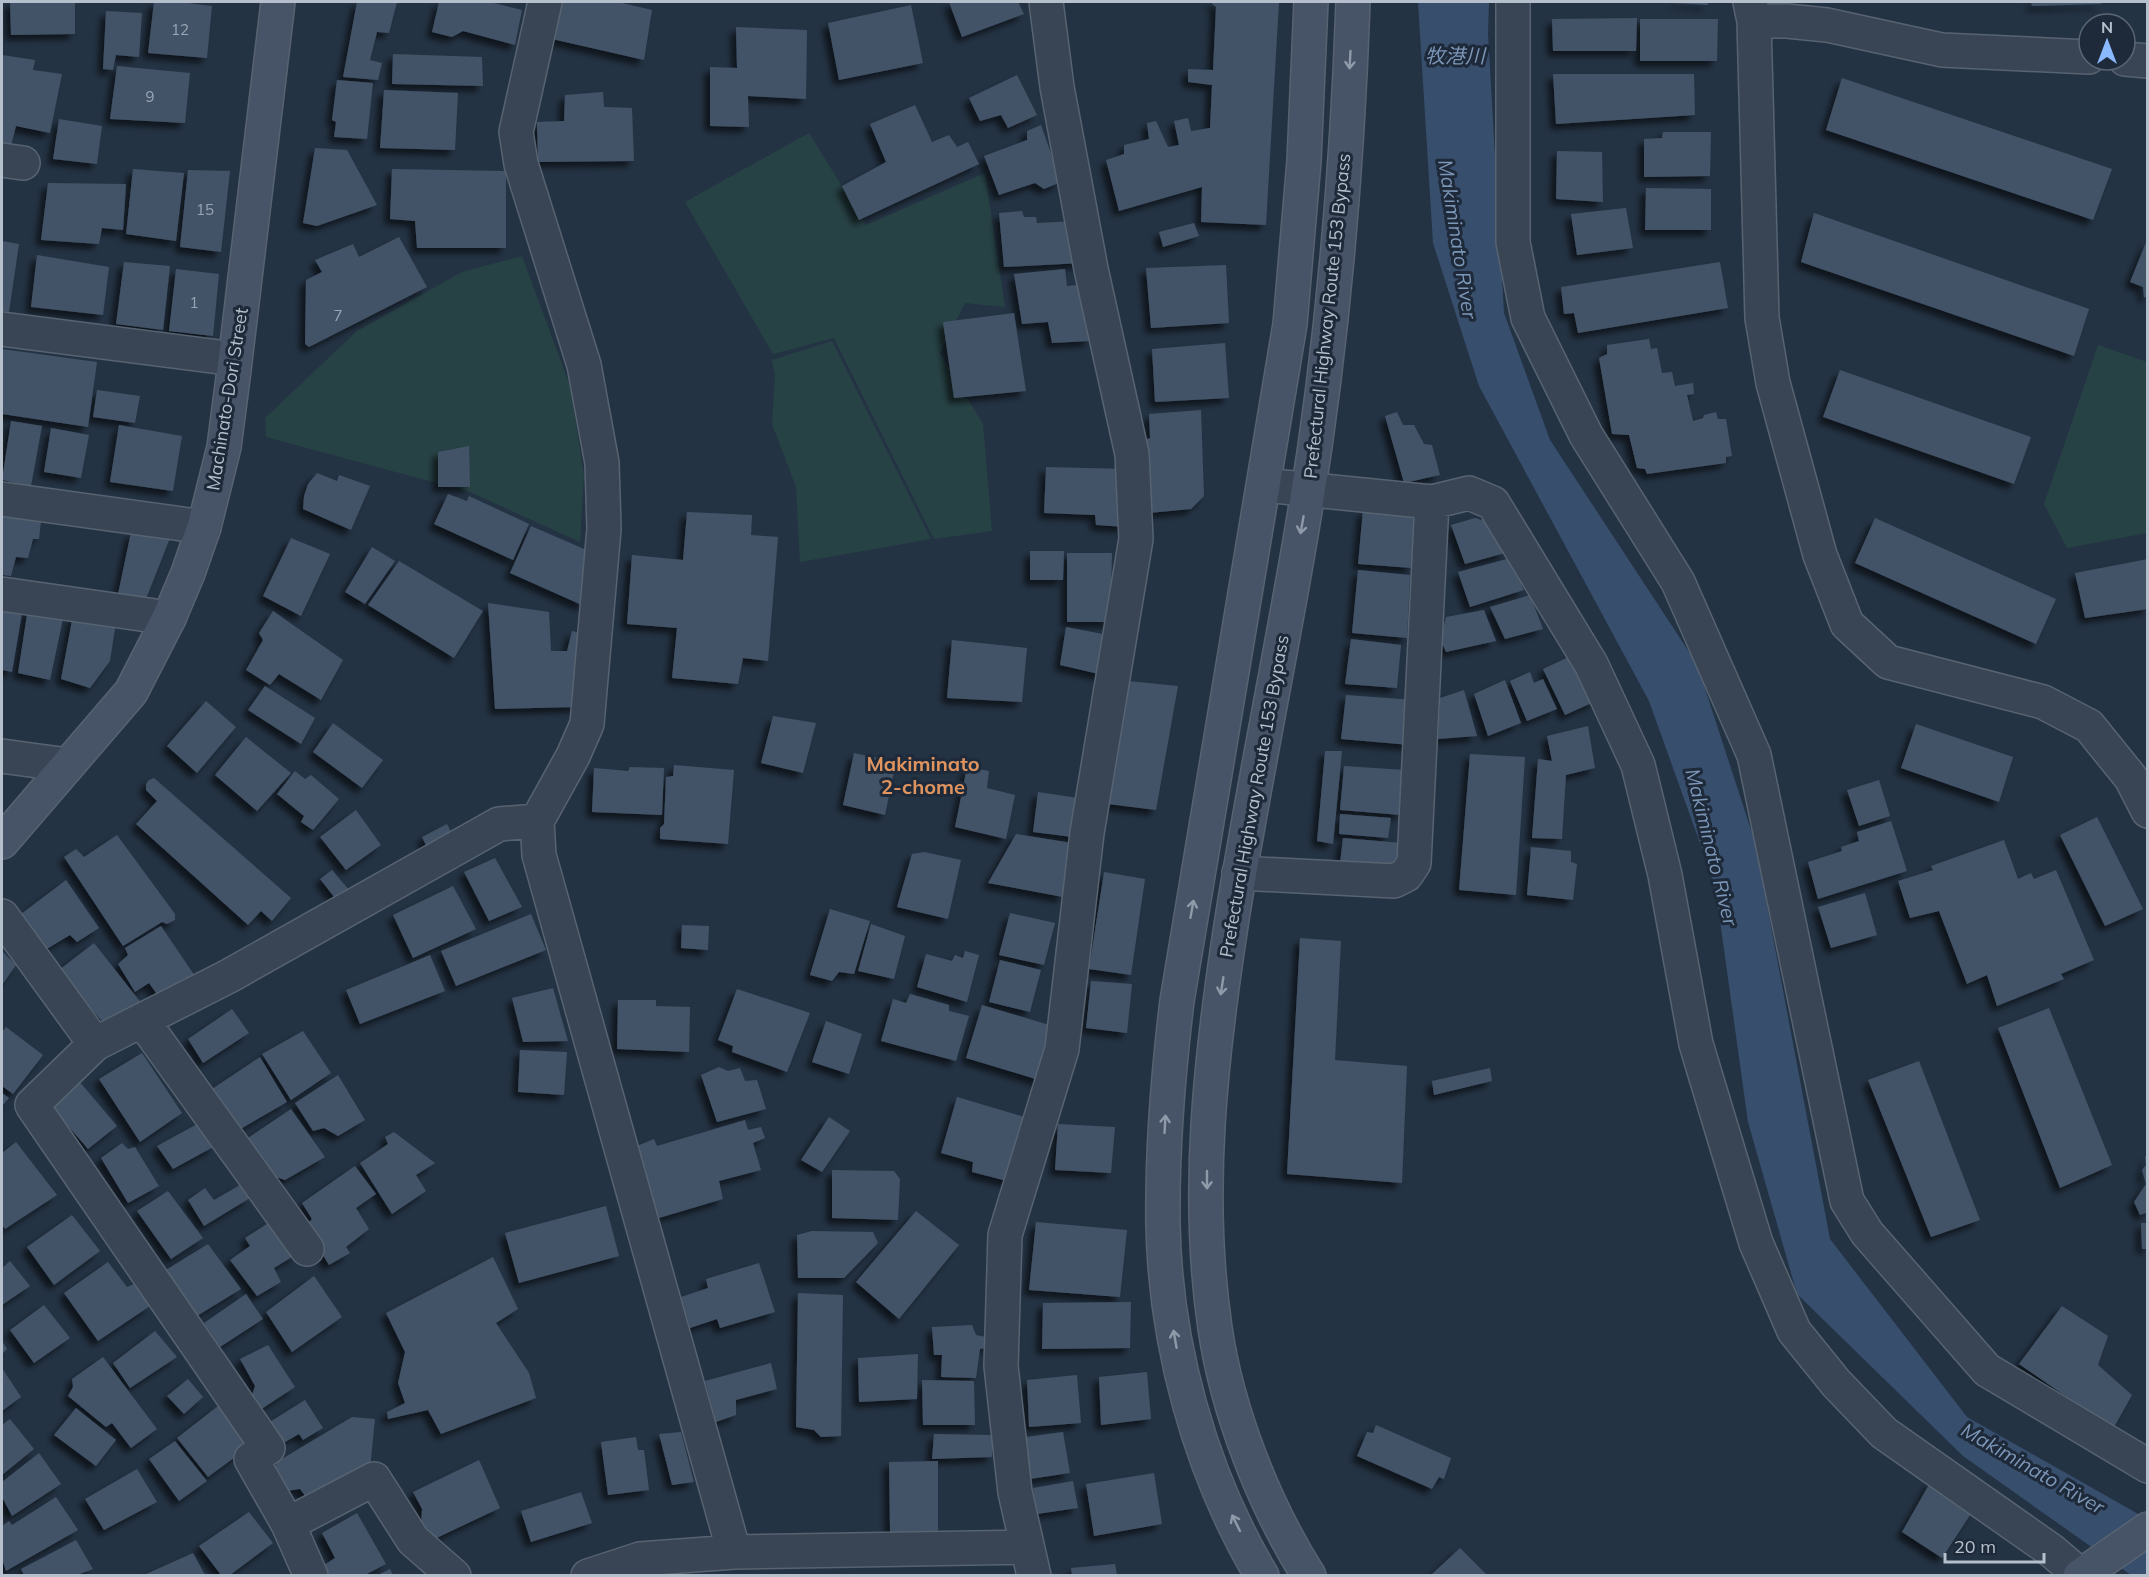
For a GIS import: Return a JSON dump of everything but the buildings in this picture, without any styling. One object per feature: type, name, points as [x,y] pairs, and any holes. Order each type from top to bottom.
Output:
[{"type":"main road","name":"Machinato-Dori Street","points":[[2,842],[131,692],[169,618],[204,527],[224,447],[278,2]]},
{"type":"main road","name":"Prefectural Highway Route 153 Bypass","points":[[1262,1575],[1220,1492],[1182,1378],[1167,1280],[1163,1214],[1166,1115],[1177,1001],[1290,324],[1308,90],[1311,2]]},
{"type":"main road","name":"Prefectural Highway Route 153 Bypass","points":[[1309,1575],[1276,1515],[1247,1449],[1224,1373],[1215,1330],[1211,1288],[1207,1232],[1207,1175],[1211,1073],[1218,1008],[1239,873],[1308,491],[1336,263],[1344,168],[1353,2]]},
{"type":"main road","points":[[2087,1571],[2148,1529]]},
{"type":"street","points":[[545,2],[516,132],[521,164],[584,365],[602,463],[604,529],[587,724],[573,756],[537,821],[539,855],[734,1552]]},
{"type":"street","points":[[588,1575],[640,1559],[734,1552],[1030,1561],[1015,1492],[1001,1366],[1005,1236],[1062,1049],[1087,833],[1136,539],[1132,454],[1091,269],[1057,87],[1046,2]]},
{"type":"street","points":[[1513,2],[1513,242],[1528,318],[1586,435],[1678,582],[1754,755],[1847,1202],[1866,1233],[1987,1370],[2148,1466]]},
{"type":"street","points":[[2077,56],[1942,50],[1827,26],[1787,21],[1752,11],[1762,318],[1773,383],[1820,555],[1847,624],[1888,662],[2043,702],[2089,726],[2131,778],[2148,811]]},
{"type":"street","points":[[2,329],[236,359]]},
{"type":"street","points":[[1264,485],[1432,502],[1469,494],[1493,503],[1591,664],[1638,765],[1665,875],[1696,1044],[1756,1243],[1794,1331],[1836,1383],[1884,1433],[2052,1551],[2087,1571]]},
{"type":"street","points":[[2,499],[204,527]]},
{"type":"street","points":[[1239,873],[1394,881],[1406,875],[1414,863],[1432,502]]},
{"type":"street","points":[[2,594],[169,618]]},
{"type":"street","points":[[2,756],[68,765]]},
{"type":"street","points":[[311,1575],[288,1524],[251,1458],[268,1448],[32,1105],[95,1044],[229,976],[499,824],[537,821]]},
{"type":"street","points":[[2,916],[95,1044]]},
{"type":"street","points":[[142,1020],[307,1249]]},
{"type":"street","points":[[288,1524],[374,1479],[413,1540],[454,1575]]},
{"type":"green space","points":[[809,133],[866,225],[985,173],[1005,307],[965,303],[940,353],[983,424],[992,531],[934,539],[834,338],[773,354],[685,202]]},
{"type":"green space","points":[[522,256],[570,386],[584,475],[580,542],[470,492],[266,437],[265,418],[357,331],[462,272]]},
{"type":"green space","points":[[832,341],[931,539],[800,562],[796,487],[772,424],[775,375],[772,360]]},
{"type":"green space","points":[[2098,345],[2147,362],[2147,533],[2067,548],[2044,504]]},
{"type":"water","name":"牧港川","points":[[1418,2],[1489,2],[1488,34],[1504,313],[1550,440],[1697,664],[1755,842],[1830,1239],[1967,1417],[2147,1519],[2147,1575],[2131,1575],[1963,1456],[1797,1294],[1748,1122],[1715,885],[1649,701],[1479,386],[1433,243]]},
{"type":"district","name":"Makiminato 2-chome","points":[[923,774]]},
{"type":"water label","name":"Makiminato River","points":[[1458,239]]},
{"type":"water label","name":"Makiminato River","points":[[1712,847]]},
{"type":"water label","name":"Makiminato River","points":[[2033,1468]]}]
